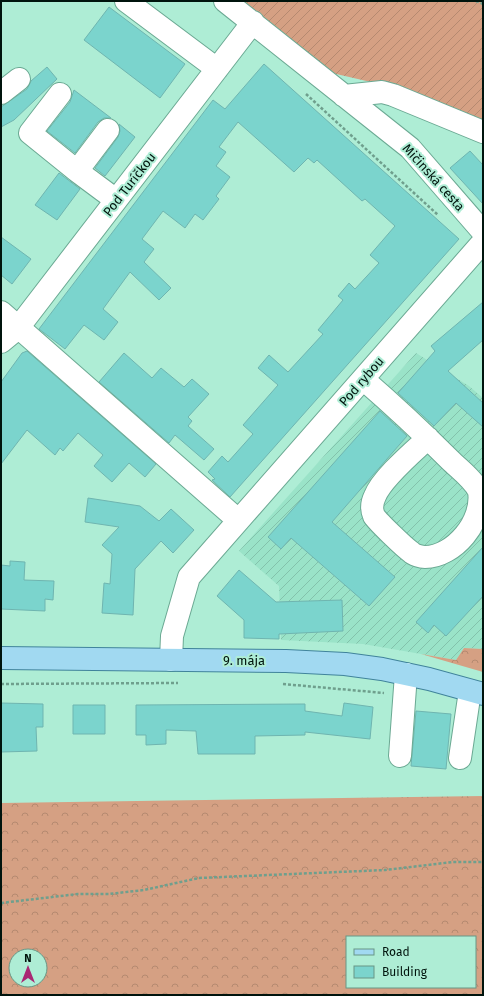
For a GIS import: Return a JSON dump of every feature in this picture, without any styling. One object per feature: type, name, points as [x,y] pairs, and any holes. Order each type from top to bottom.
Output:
[{"type":"main road","name":"9. mája","points":[[1,658],[294,661],[345,664],[405,684],[477,692]]},
{"type":"street","points":[[126,1],[217,69]]},
{"type":"street","name":"Mičinská cesta","points":[[225,1],[410,148],[483,232]]},
{"type":"street","name":"Pod Turíčkou","points":[[1,342],[18,328],[253,22]]},
{"type":"street","points":[[1,93],[19,79]]},
{"type":"street","points":[[344,96],[382,92],[393,95],[483,132]]},
{"type":"street","points":[[60,94],[30,133],[116,200]]},
{"type":"street","points":[[76,170],[108,130]]},
{"type":"street","name":"Pod rybou","points":[[171,660],[172,636],[189,578],[238,520],[483,242]]},
{"type":"street","points":[[1,312],[238,520]]},
{"type":"street","points":[[363,379],[428,438],[466,475],[478,490],[481,502],[480,515],[475,527],[454,546],[438,555],[424,557],[412,553],[374,516],[371,506],[375,494],[386,480],[428,438]]},
{"type":"street","points":[[400,756],[405,684]]},
{"type":"street","points":[[460,758],[477,692]]},
{"type":"path","points":[[476,1],[483,4]]},
{"type":"path","points":[[304,92],[442,219]]},
{"type":"path","points":[[1,684],[182,683]]},
{"type":"path","points":[[282,683],[392,694],[405,684]]},
{"type":"path","points":[[1,903],[78,894],[109,894],[144,890],[199,878],[385,870],[453,862],[483,862]]},
{"type":"shaded area","points":[[416,353],[469,386],[483,398],[483,649],[464,648],[456,660],[363,644],[281,640],[279,586],[239,551]]},
{"type":"green space","points":[[243,1],[483,1],[483,120],[405,90],[332,73]]},
{"type":"green space","points":[[464,648],[483,649],[483,672],[421,654],[456,660]]},
{"type":"green space","points":[[483,796],[483,995],[1,995],[1,803]]},
{"type":"building","points":[[109,7],[185,64],[160,98],[84,40]]},
{"type":"building","points":[[264,64],[459,239],[230,497],[212,480],[215,479],[208,472],[222,456],[228,462],[253,434],[243,425],[278,385],[258,368],[269,355],[288,372],[323,334],[318,330],[343,300],[338,296],[349,283],[355,289],[379,263],[370,255],[395,226],[365,199],[362,201],[317,160],[314,163],[308,158],[294,172],[238,122],[219,147],[226,152],[216,166],[230,177],[216,196],[219,199],[203,220],[195,214],[185,228],[163,211],[142,239],[154,249],[144,262],[171,288],[159,300],[130,272],[103,309],[118,322],[104,340],[84,325],[65,349],[39,329],[213,100],[225,109]]},
{"type":"building","points":[[47,67],[57,79],[14,120],[1,127],[1,107],[27,89],[31,81]]},
{"type":"building","points":[[74,90],[111,118],[104,118],[98,122],[75,153],[47,131],[70,102]]},
{"type":"building","points":[[119,124],[135,137],[105,176],[95,168],[118,137],[120,131]]},
{"type":"building","points":[[470,151],[483,165],[483,204],[450,168]]},
{"type":"building","points":[[59,173],[80,189],[57,220],[35,205]]},
{"type":"building","points":[[1,237],[31,259],[12,284],[1,275]]},
{"type":"building","points":[[483,302],[483,340],[448,371],[483,403],[483,427],[456,403],[434,426],[398,393],[435,351],[431,346]]},
{"type":"building","points":[[27,351],[156,464],[145,477],[129,463],[112,482],[94,466],[103,455],[78,433],[63,451],[60,448],[55,455],[27,430],[1,464],[1,382],[22,353]]},
{"type":"building","points":[[124,353],[152,378],[161,368],[184,387],[192,379],[209,394],[188,417],[192,421],[188,426],[214,449],[204,460],[175,435],[169,443],[99,382]]},
{"type":"building","points":[[380,411],[407,436],[332,522],[395,577],[369,606],[291,538],[281,549],[268,537]]},
{"type":"building","points":[[88,498],[140,506],[159,521],[171,509],[194,530],[173,553],[161,541],[135,569],[133,615],[102,613],[104,583],[110,584],[112,554],[102,545],[119,527],[85,522]]},
{"type":"building","points":[[483,547],[483,596],[446,636],[434,625],[428,633],[416,622]]},
{"type":"building","points":[[10,561],[25,562],[24,580],[54,581],[53,600],[45,599],[45,611],[1,609],[1,565],[10,566]]},
{"type":"building","points":[[239,570],[276,602],[342,600],[343,631],[279,634],[279,639],[244,638],[244,620],[217,596]]},
{"type":"building","points":[[1,703],[43,704],[43,727],[36,727],[37,751],[1,752]]},
{"type":"building","points":[[344,703],[373,707],[370,739],[305,732],[305,735],[255,736],[255,754],[198,754],[196,731],[166,730],[166,744],[146,745],[146,735],[136,735],[136,705],[305,704],[305,711],[342,716]]},
{"type":"building","points":[[73,705],[105,705],[105,734],[73,734]]},
{"type":"building","points":[[416,711],[451,714],[446,769],[411,766]]}]
